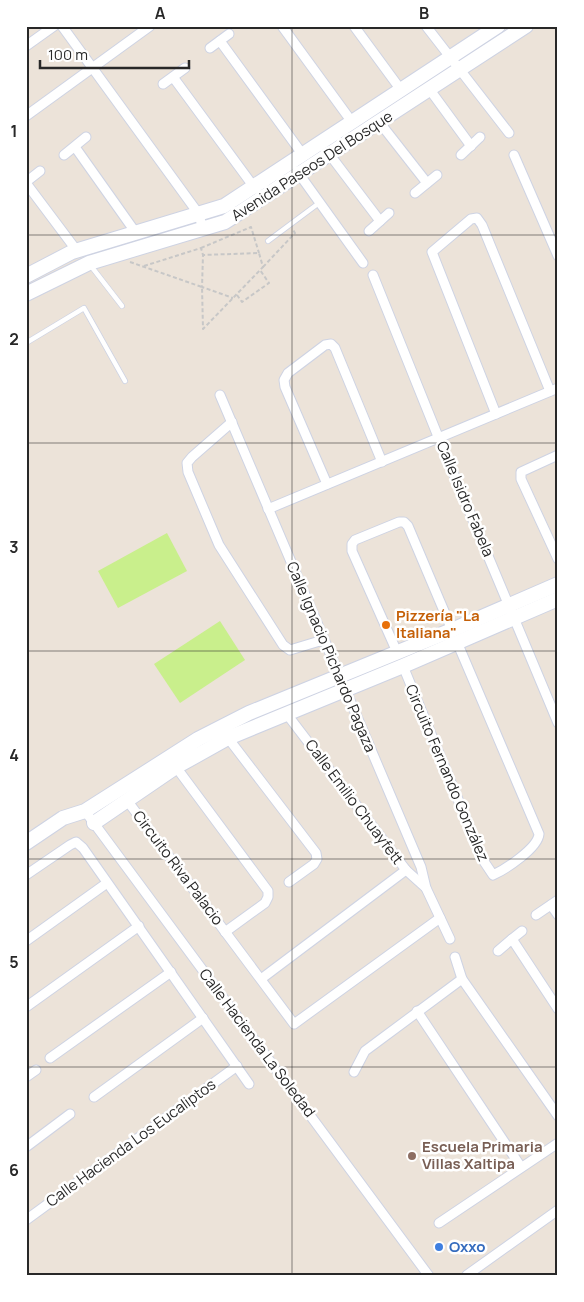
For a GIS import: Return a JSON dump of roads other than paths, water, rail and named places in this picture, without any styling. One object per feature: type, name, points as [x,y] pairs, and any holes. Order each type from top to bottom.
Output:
[{"type":"main road","name":"Avenida Paseos Del Bosque","points":[[26,275],[77,251],[224,206],[498,26]]},
{"type":"main road","name":"Avenida Paseos Del Bosque","points":[[31,292],[89,263],[225,222],[380,123],[526,26]]},
{"type":"main road","points":[[512,612],[558,584]]},
{"type":"main road","points":[[94,823],[176,767],[228,738],[403,666],[455,636],[512,612],[558,599]]},
{"type":"main road","points":[[26,843],[63,818],[85,811],[198,739],[249,713],[397,652],[455,636]]},
{"type":"street","points":[[26,46],[54,26]]},
{"type":"street","points":[[62,26],[198,213],[203,228]]},
{"type":"street","points":[[26,116],[150,26]]},
{"type":"street","points":[[282,26],[352,122]]},
{"type":"street","points":[[354,26],[401,90]]},
{"type":"street","points":[[426,26],[508,133]]},
{"type":"street","points":[[210,48],[229,34]]},
{"type":"street","points":[[220,41],[303,155]]},
{"type":"street","points":[[163,84],[184,68]]},
{"type":"street","points":[[172,77],[254,187]]},
{"type":"street","points":[[430,90],[471,146]]},
{"type":"street","points":[[380,123],[427,183]]},
{"type":"street","points":[[64,155],[86,137]]},
{"type":"street","points":[[462,155],[480,137]]},
{"type":"street","points":[[75,147],[136,233]]},
{"type":"street","points":[[330,155],[380,221]]},
{"type":"street","points":[[514,155],[558,256]]},
{"type":"street","points":[[290,163],[363,263]]},
{"type":"street","points":[[40,171],[26,183],[77,251]]},
{"type":"street","points":[[415,193],[437,175]]},
{"type":"street","points":[[369,231],[390,213]]},
{"type":"street","points":[[268,509],[554,390],[482,225],[477,218],[471,219],[432,252],[496,414]]},
{"type":"street","points":[[26,275],[31,292]]},
{"type":"street","name":"Calle Isidro Fabela","points":[[374,275],[439,438],[558,723]]},
{"type":"street","points":[[328,484],[285,387],[284,380],[288,374],[325,345],[331,344],[335,348],[382,462]]},
{"type":"street","name":"Calle Ignacio Pichardo Pagaza","points":[[220,395],[338,676],[421,867],[426,888],[450,939]]},
{"type":"street","points":[[232,422],[187,463],[196,490],[219,544],[283,645],[290,650],[323,640]]},
{"type":"street","points":[[558,455],[521,472],[521,479],[558,559]]},
{"type":"street","points":[[397,652],[352,551],[352,544],[355,540],[399,522],[404,522],[408,526],[455,636]]},
{"type":"street","name":"Circuito Fernando González","points":[[403,666],[483,860],[493,875],[535,845],[539,834],[455,636]]},
{"type":"street","name":"Calle Emilio Chuayfett","points":[[286,713],[406,870],[426,888]]},
{"type":"street","points":[[228,738],[316,853],[317,859],[314,864],[289,882]]},
{"type":"street","name":"Circuito Riva Palacio","points":[[126,800],[226,932],[265,902],[268,897],[268,891],[176,767]]},
{"type":"street","name":"Calle Hacienda La Soledad","points":[[85,811],[429,1276]]},
{"type":"street","points":[[26,875],[76,842],[83,848],[249,1084]]},
{"type":"street","points":[[261,979],[406,870]]},
{"type":"street","points":[[26,941],[107,882]]},
{"type":"street","points":[[536,915],[554,902],[558,915]]},
{"type":"street","points":[[226,932],[294,1024],[440,918]]},
{"type":"street","points":[[26,1008],[138,926]]},
{"type":"street","points":[[498,951],[522,931]]},
{"type":"street","points":[[512,939],[558,1009]]},
{"type":"street","points":[[455,956],[462,979],[558,1116]]},
{"type":"street","points":[[50,1058],[171,972]]},
{"type":"street","points":[[354,1072],[365,1051],[462,979]]},
{"type":"street","points":[[417,1011],[521,1167]]},
{"type":"street","points":[[94,1097],[203,1018]]},
{"type":"street","name":"Calle Hacienda Los Eucaliptos","points":[[26,1220],[236,1066]]},
{"type":"street","points":[[26,1077],[36,1070]]},
{"type":"street","points":[[26,1147],[70,1114]]},
{"type":"street","points":[[439,1223],[558,1143]]},
{"type":"street","points":[[467,1275],[479,1273],[558,1210]]},
{"type":"lane","points":[[268,241],[320,203]]},
{"type":"lane","points":[[89,263],[122,306]]},
{"type":"lane","points":[[26,342],[84,308],[125,381]]},
{"type":"place","name":"Pizzería \"La Italiana\"","points":[[386,625]]},
{"type":"place","name":"Escuela Primaria Villas Xaltipa","points":[[412,1156]]},
{"type":"place","name":"Oxxo","points":[[439,1247]]}]
